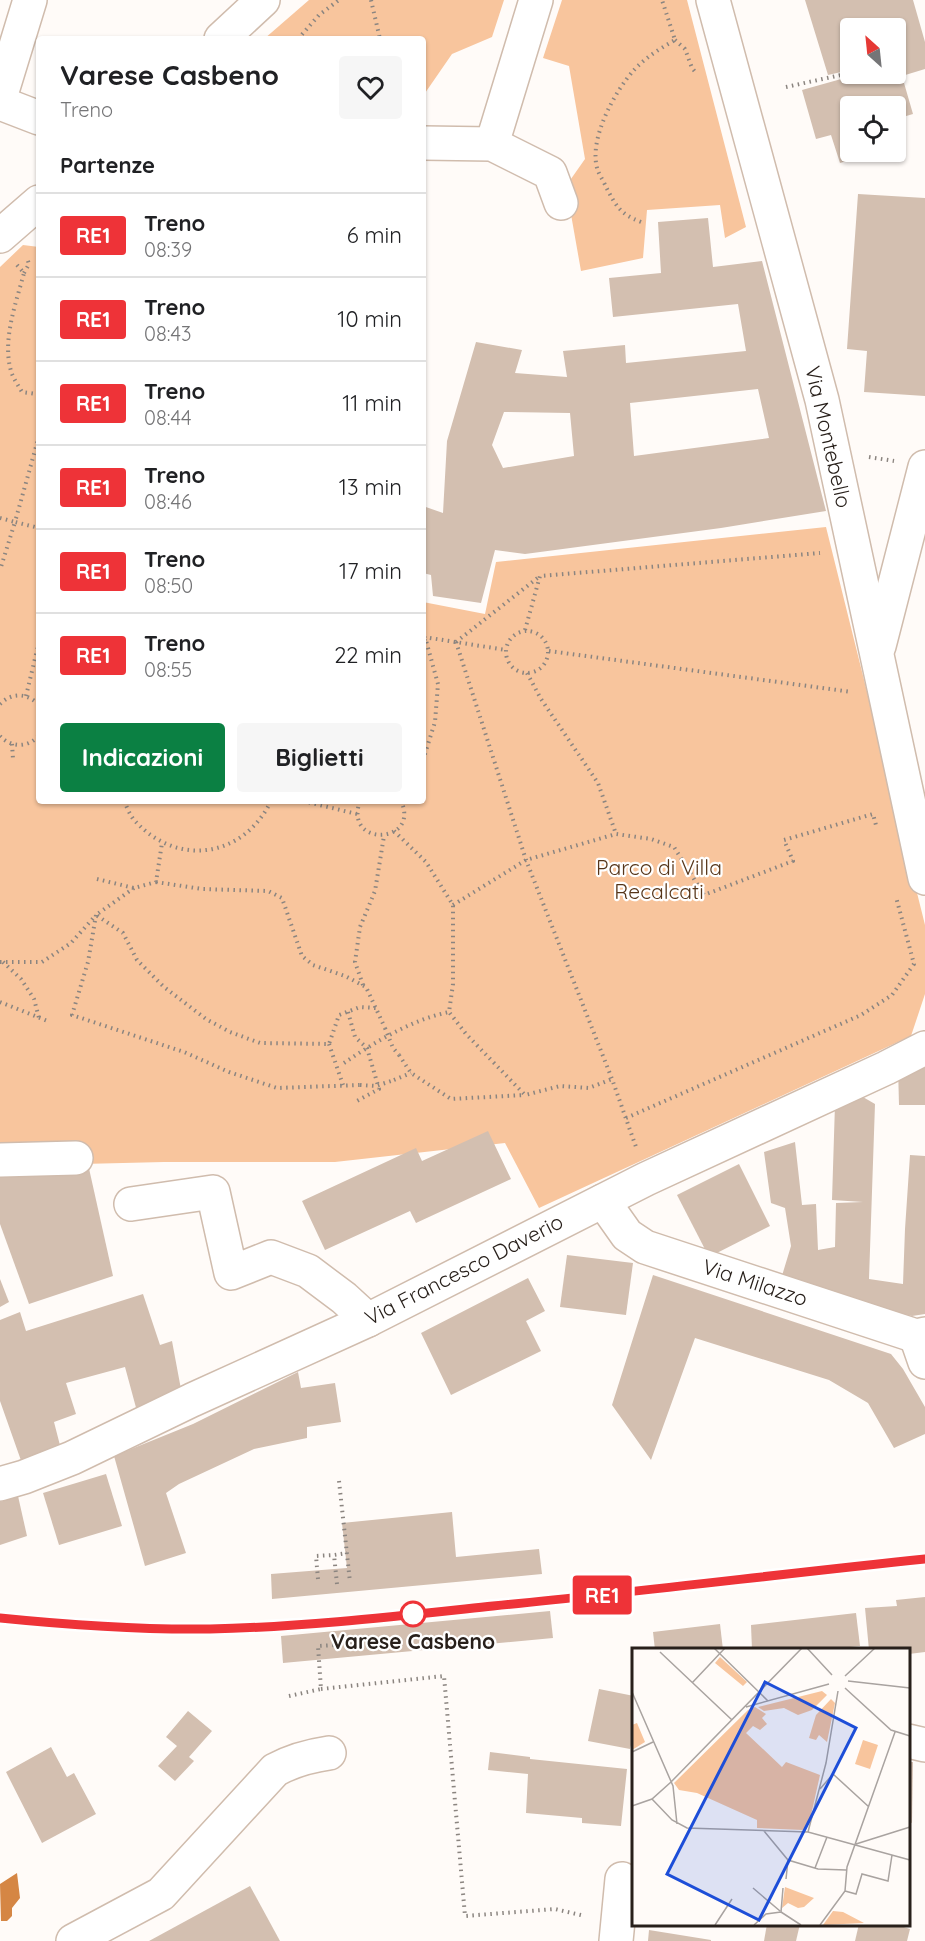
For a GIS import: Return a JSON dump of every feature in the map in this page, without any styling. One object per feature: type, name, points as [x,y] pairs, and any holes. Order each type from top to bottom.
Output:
[{"type":"street","points":[[30,0],[0,100],[36,117]]},
{"type":"street","points":[[224,36],[263,0]]},
{"type":"street","points":[[492,144],[536,0]]},
{"type":"street","name":"Via Montebello","points":[[713,0],[822,400],[925,878]]},
{"type":"street","points":[[426,142],[492,144],[550,172],[561,203]]},
{"type":"street","points":[[878,653],[925,467]]},
{"type":"street","name":"Via Francesco Daverio","points":[[0,1484],[72,1458],[192,1400],[368,1320],[646,1179],[925,1048]]},
{"type":"street","points":[[0,1160],[76,1158]]},
{"type":"street","points":[[131,1204],[213,1192],[231,1273],[271,1257],[308,1271],[344,1298],[368,1320]]},
{"type":"street","name":"Via Milazzo","points":[[603,1200],[627,1235],[645,1247],[922,1344]]},
{"type":"street","points":[[910,1741],[925,1744]]},
{"type":"street","points":[[73,1941],[161,1894],[275,1770],[292,1761],[330,1753]]},
{"type":"street","points":[[616,1941],[622,1879]]},
{"type":"path","points":[[301,36],[319,15],[339,0]]},
{"type":"path","points":[[371,0],[379,36]]},
{"type":"path","points":[[641,222],[629,218],[617,209],[597,169],[596,143],[616,97],[635,69],[658,49],[675,40],[662,0]]},
{"type":"path","points":[[786,87],[840,75]]},
{"type":"path","points":[[23,232],[24,273],[12,321],[8,349],[11,372],[22,392],[36,394]]},
{"type":"path","points":[[0,570],[36,447]]},
{"type":"path","points":[[0,518],[36,527]]},
{"type":"path","points":[[456,642],[540,576],[854,549]]},
{"type":"path","points":[[525,630],[540,576]]},
{"type":"path","points":[[525,630],[539,634],[545,639],[549,651],[545,664],[540,669],[527,673],[514,669],[509,664],[506,650],[512,637],[525,630]]},
{"type":"path","points":[[426,637],[506,650]]},
{"type":"path","points":[[456,642],[526,860],[612,1079],[646,1179]]},
{"type":"path","points":[[426,644],[438,684],[435,722],[426,750]]},
{"type":"path","points":[[549,651],[886,696]]},
{"type":"path","points":[[26,696],[36,654]]},
{"type":"path","points":[[527,673],[541,699],[598,783],[616,834]]},
{"type":"path","points":[[0,704],[10,696],[26,696],[36,702]]},
{"type":"path","points":[[0,736],[12,744],[21,745],[29,743],[36,737]]},
{"type":"path","points":[[12,744],[13,759]]},
{"type":"path","points":[[126,804],[134,820],[162,843],[175,848],[200,851],[224,847],[246,834],[263,816],[269,804]]},
{"type":"path","points":[[315,804],[357,814]]},
{"type":"path","points":[[359,804],[357,814],[362,827],[374,835],[384,836],[394,831],[403,819],[402,804]]},
{"type":"path","points":[[453,905],[526,860],[616,834],[651,839],[674,846],[704,896],[793,861],[784,840],[873,814],[879,837]]},
{"type":"path","points":[[394,831],[426,862],[453,905],[453,984],[448,1012],[525,1095]]},
{"type":"path","points":[[363,986],[355,962],[360,927],[375,891],[384,836]]},
{"type":"path","points":[[156,882],[162,843]]},
{"type":"path","points":[[97,879],[134,888]]},
{"type":"path","points":[[1,962],[42,962],[71,942],[96,915],[134,888],[156,882],[202,889],[268,891],[282,898],[302,956],[313,965],[345,976],[366,987],[393,1048],[411,1073],[451,1099],[525,1095],[560,1086],[589,1088],[612,1079]]},
{"type":"path","points":[[626,1118],[861,1015],[892,994],[914,964],[895,894]]},
{"type":"path","points":[[96,915],[123,933],[137,960],[164,987],[230,1032],[260,1043],[329,1044]]},
{"type":"path","points":[[96,915],[88,962],[72,1015],[184,1052],[229,1072],[277,1088],[376,1086],[411,1073]]},
{"type":"path","points":[[1,962],[21,979],[34,999],[39,1018]]},
{"type":"path","points":[[0,1002],[50,1022]]},
{"type":"path","points":[[344,1085],[329,1044],[339,1015],[360,1007],[376,1008]]},
{"type":"path","points":[[348,1012],[355,1037],[367,1048],[379,1089],[355,1102]]},
{"type":"path","points":[[344,1063],[367,1048],[432,1016],[448,1012]]},
{"type":"path","points":[[339,1481],[350,1582]]},
{"type":"path","points":[[318,1579],[316,1556],[347,1553]]},
{"type":"path","points":[[334,1555],[337,1584]]},
{"type":"path","points":[[321,1689],[318,1646],[352,1644]]},
{"type":"path","points":[[290,1696],[321,1689],[444,1676],[465,1916],[555,1909],[585,1916]]},
{"type":"green space","points":[[309,0],[504,0],[492,37],[452,54],[426,92],[426,36],[267,36]]},
{"type":"green space","points":[[562,0],[687,0],[746,227],[725,238],[720,205],[647,210],[643,258],[581,271],[566,186],[585,159],[569,66],[543,58]]},
{"type":"green space","name":"Parco di Villa Recalcati","points":[[23,245],[36,247],[36,804],[426,804],[426,603],[485,614],[496,562],[826,527],[925,925],[925,994],[911,1036],[539,1208],[505,1143],[335,1162],[164,1162],[0,1166],[0,267]]},
{"type":"shaded area","points":[[17,1873],[20,1898],[12,1908],[12,1916],[7,1921],[1,1921],[0,1884]]},
{"type":"building","points":[[805,0],[913,0],[925,42],[925,69],[906,75],[906,18],[840,18],[840,72],[828,75]]},
{"type":"building","points":[[840,79],[840,84],[904,84],[913,114],[906,116],[906,96],[840,96],[840,162],[843,162],[840,163],[831,135],[816,139],[802,90]]},
{"type":"building","points":[[858,194],[925,198],[925,396],[864,392],[867,351],[847,349]]},
{"type":"building","points":[[708,218],[713,267],[762,261],[826,511],[721,528],[525,554],[495,550],[481,603],[433,596],[431,575],[426,574],[426,507],[443,513],[447,441],[476,342],[522,350],[515,373],[567,377],[563,351],[625,345],[626,363],[746,351],[738,304],[613,317],[609,278],[661,273],[658,222]],"holes":[[[758,389],[769,438],[634,456],[630,403]],[[504,412],[570,413],[574,456],[503,468],[492,445]]]},
{"type":"building","points":[[925,1053],[925,1105],[899,1105],[898,1067]]},
{"type":"building","points":[[856,1093],[875,1104],[869,1279],[903,1284],[910,1155],[925,1156],[925,1314],[912,1316],[862,1304],[781,1279],[791,1246],[785,1208],[771,1203],[764,1152],[795,1142],[802,1205],[816,1204],[818,1250],[835,1247],[836,1203],[863,1202],[832,1200],[835,1104]]},
{"type":"building","points":[[488,1131],[511,1179],[416,1223],[410,1211],[325,1250],[302,1201],[416,1148],[422,1161]]},
{"type":"building","points":[[88,1164],[113,1276],[29,1304],[0,1224],[0,1166]]},
{"type":"building","points":[[739,1164],[770,1226],[709,1257],[677,1195]]},
{"type":"building","points":[[567,1255],[633,1263],[626,1315],[560,1307]]},
{"type":"building","points":[[653,1275],[891,1354],[903,1369],[925,1407],[925,1434],[894,1448],[868,1403],[829,1380],[695,1338],[651,1460],[612,1405]]},
{"type":"building","points":[[528,1278],[545,1311],[526,1321],[541,1351],[451,1395],[421,1333]]},
{"type":"building","points":[[0,1279],[9,1302],[0,1307]]},
{"type":"building","points":[[143,1294],[160,1345],[172,1341],[183,1400],[138,1415],[125,1367],[66,1383],[76,1414],[54,1422],[63,1457],[24,1469],[0,1401],[0,1320],[20,1312],[26,1331]]},
{"type":"building","points":[[298,1372],[301,1388],[335,1383],[341,1422],[307,1427],[307,1438],[254,1449],[179,1484],[166,1493],[186,1553],[145,1566],[114,1456],[193,1424]]},
{"type":"building","points":[[106,1474],[122,1526],[59,1545],[43,1493]]},
{"type":"building","points":[[18,1496],[27,1536],[0,1545],[0,1502]]},
{"type":"building","points":[[452,1512],[456,1557],[539,1549],[542,1574],[272,1599],[271,1574],[347,1568],[342,1523]]},
{"type":"building","points":[[925,1597],[925,1652],[910,1654],[910,1648],[869,1648],[865,1608],[897,1606],[896,1600]]},
{"type":"building","points":[[550,1611],[553,1638],[283,1663],[281,1636]]},
{"type":"building","points":[[856,1613],[860,1646],[752,1648],[751,1625]]},
{"type":"building","points":[[720,1624],[723,1648],[655,1648],[653,1632]]},
{"type":"building","points":[[599,1689],[632,1696],[632,1745],[630,1749],[588,1741]]},
{"type":"building","points":[[188,1711],[212,1731],[189,1757],[194,1761],[175,1781],[158,1766],[177,1746],[166,1737]]},
{"type":"building","points":[[51,1747],[67,1777],[74,1773],[96,1814],[42,1843],[6,1772]]},
{"type":"building","points":[[490,1752],[530,1757],[530,1759],[627,1769],[621,1826],[582,1823],[582,1818],[526,1813],[528,1774],[488,1770]]},
{"type":"building","points":[[910,1762],[913,1762],[912,1823],[910,1822]]},
{"type":"building","points":[[250,1886],[280,1941],[149,1941]]},
{"type":"building","points":[[767,1926],[800,1926],[796,1941],[764,1941]]},
{"type":"building","points":[[859,1926],[900,1926],[910,1929],[907,1941],[855,1941]]},
{"type":"building","points":[[649,1930],[711,1940],[711,1941],[648,1941]]},
{"type":"railway","points":[[0,1619],[157,1629],[281,1626],[547,1601],[925,1559]]},
{"type":"train","name":"RE1","points":[[0,1618],[65,1625],[207,1629],[273,1626],[588,1597],[925,1559]]},
{"type":"place","name":"Varese Casbeno","points":[[413,1614]]}]
